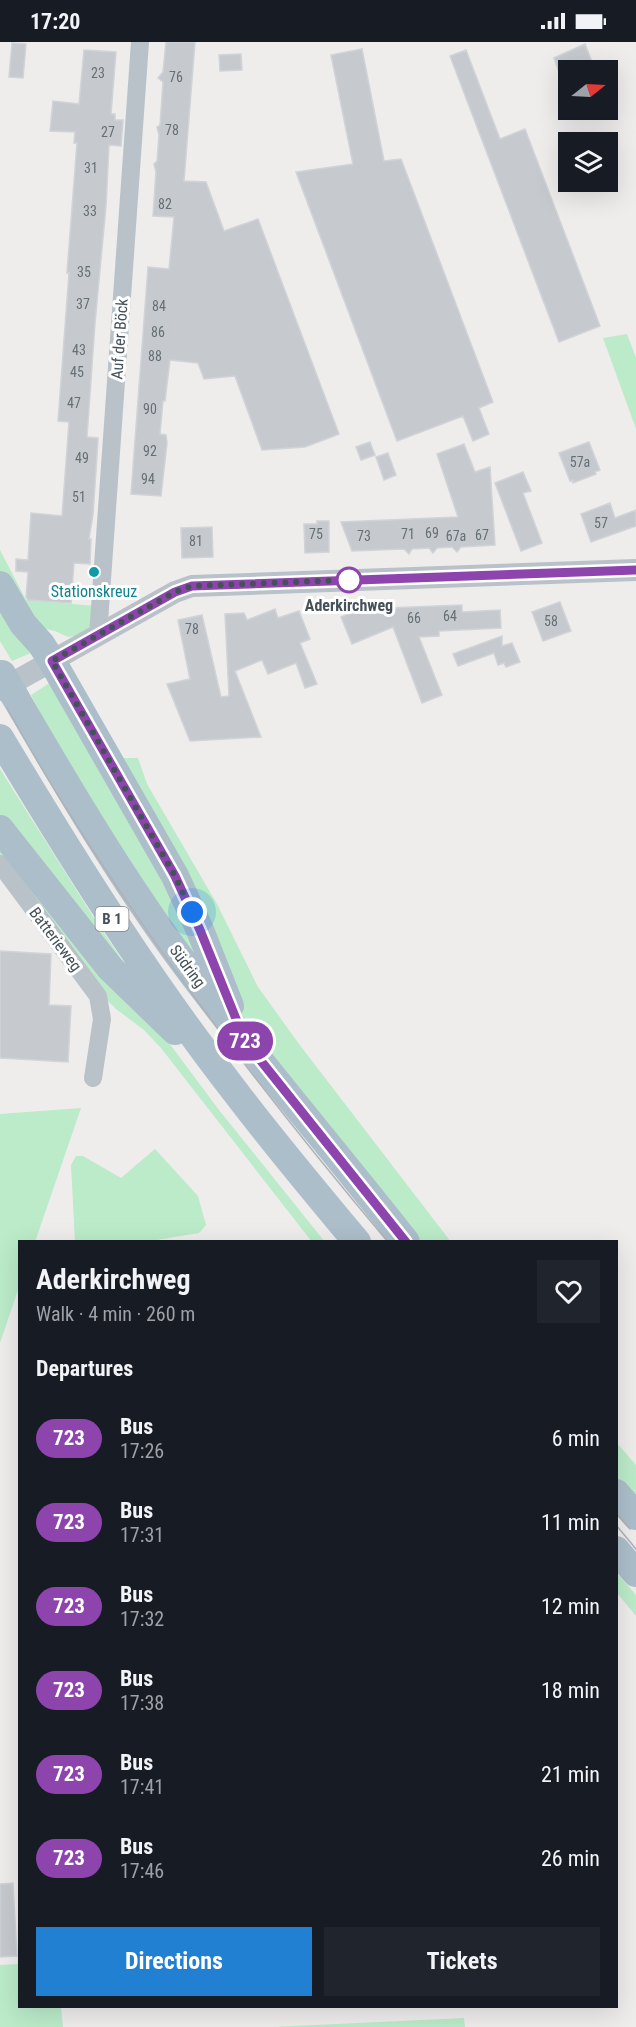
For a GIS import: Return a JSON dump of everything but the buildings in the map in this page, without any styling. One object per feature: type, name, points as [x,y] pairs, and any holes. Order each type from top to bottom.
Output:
[{"type":"main road","points":[[0,585],[22,624],[41,644],[52,661],[175,876],[200,930],[245,1041]]},
{"type":"main road","name":"Südring","points":[[4,682],[79,806],[187,967],[404,1240]]},
{"type":"main road","name":"B 1","points":[[0,738],[102,903],[236,1092],[355,1240]]},
{"type":"main road","points":[[0,829],[110,968],[167,1021],[181,1038],[236,1092]]},
{"type":"main road","points":[[618,1495],[636,1516]]},
{"type":"main road","points":[[618,1552],[636,1573]]},
{"type":"street","name":"Auf der Böck","points":[[99,636],[140,42]]},
{"type":"street","points":[[4,682],[52,661],[175,592],[192,586],[636,570]]},
{"type":"street","name":"Batterieweg","points":[[0,864],[98,996],[102,1019],[93,1078]]},
{"type":"green space","points":[[627,334],[636,358],[636,429],[603,338]]},
{"type":"green space","points":[[0,550],[26,600],[96,606],[95,621],[84,634],[68,637],[37,627],[31,653],[12,661],[0,641]]},
{"type":"green space","points":[[65,673],[119,758],[138,758],[147,784],[217,904],[258,987],[449,1240],[416,1240],[249,1038],[87,801],[31,695]]},
{"type":"green space","points":[[0,769],[94,918],[144,992],[0,818]]},
{"type":"green space","points":[[0,842],[146,1012],[219,1110],[323,1240],[310,1240],[161,1048],[144,1030],[107,1000],[0,857]]},
{"type":"green space","points":[[81,1108],[36,1240],[18,1240],[18,1290],[0,1343],[0,1114]]},
{"type":"green space","points":[[155,1149],[198,1196],[206,1225],[199,1233],[157,1240],[75,1240],[71,1165],[76,1156],[83,1156],[121,1178]]},
{"type":"green space","points":[[618,1444],[636,1465],[636,1504],[618,1482]]},
{"type":"green space","points":[[618,1574],[636,1595],[636,1616],[618,1594]]},
{"type":"green space","points":[[18,1964],[18,2008],[61,2008],[63,2027],[0,2027],[0,1965]]},
{"type":"green space","points":[[464,2018],[465,2027],[273,2027]]},
{"type":"tram line","points":[[0,695],[69,813],[181,979],[303,1139],[386,1240]]},
{"type":"tram line","points":[[618,1515],[630,1529]]},
{"type":"tram line","points":[[618,1527],[636,1549]]},
{"type":"bus line","name":"723","points":[[404,1240],[245,1041],[200,930],[175,876],[52,661],[175,592],[192,586],[636,570]]},
{"type":"place","name":"Stationskreuz","points":[[94,572]]},
{"type":"place","name":"Aderkirchweg","points":[[349,580]]},
{"type":"route","points":[[192,912],[175,876],[52,661],[175,592],[192,586],[349,580]]}]
